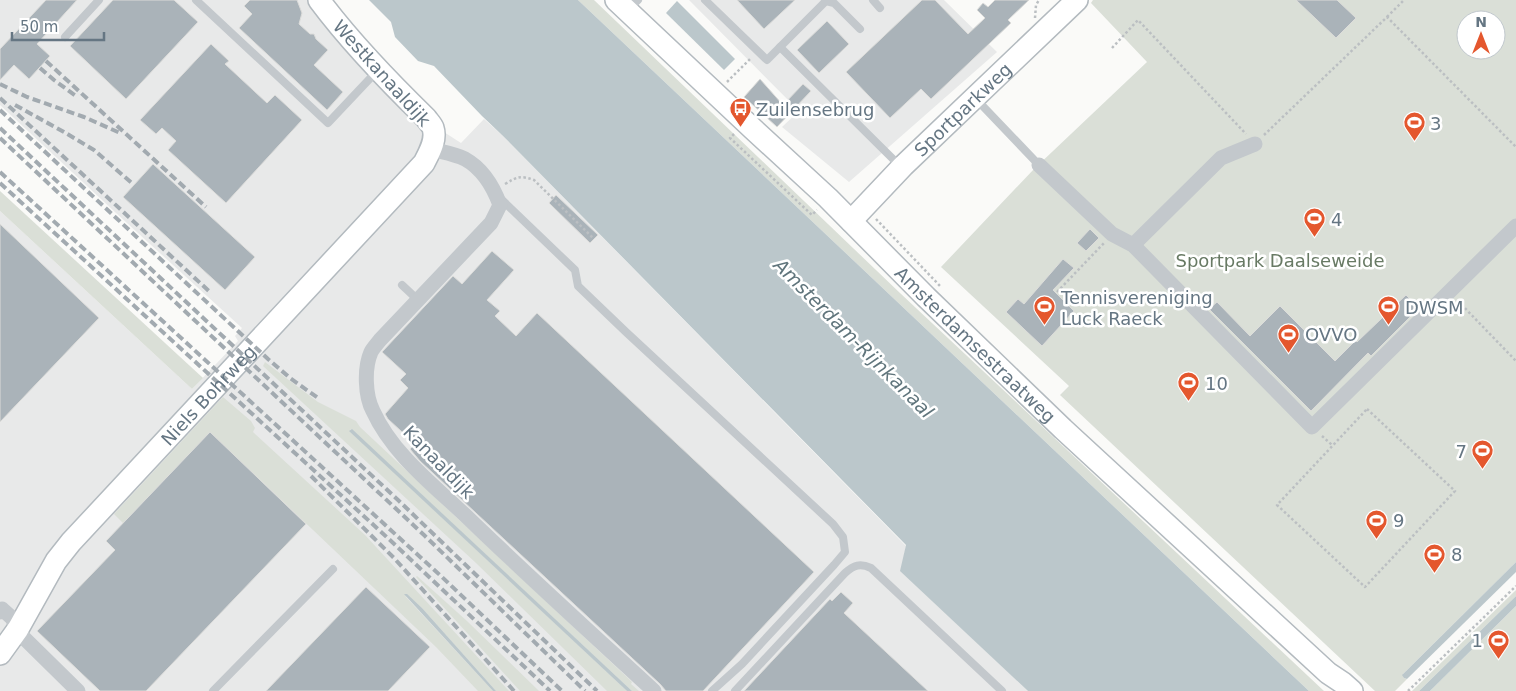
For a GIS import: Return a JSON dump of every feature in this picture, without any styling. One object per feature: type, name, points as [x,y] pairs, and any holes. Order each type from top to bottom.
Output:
[{"type":"street","name":"Westkanaaldijk","points":[[319,0],[336,23],[426,118],[433,128],[434,138],[431,149]]},
{"type":"street","name":"Sportparkweg","points":[[851,221],[903,166],[975,98],[1067,3]]},
{"type":"street","name":"Amsterdamsestraatweg","points":[[627,4],[650,32],[720,93],[745,130],[828,198],[926,298],[1062,429],[1328,673],[1343,682],[1352,691]]},
{"type":"street","points":[[1133,245],[1221,158],[1255,144]]},
{"type":"street","points":[[431,149],[464,158],[484,174],[495,192]]},
{"type":"street","name":"Niels Bohrweg","points":[[0,654],[18,629],[56,561],[71,542],[383,209],[424,163],[431,149]]},
{"type":"street","points":[[1039,164],[1112,234],[1133,245],[1312,427],[1516,226]]},
{"type":"street","name":"Kanaaldijk","points":[[495,192],[500,205],[491,223],[380,340],[371,352],[367,394],[372,411],[396,448],[418,470],[654,691]]},
{"type":"street","points":[[1,610],[12,618],[22,635],[78,691]]},
{"type":"street","name":"Amsterdamsestraatweg","points":[[1328,673],[1341,691]]},
{"type":"lane","points":[[65,37],[99,0]]},
{"type":"lane","points":[[196,0],[328,123],[379,70]]},
{"type":"lane","points":[[705,0],[767,60],[830,1],[860,30]]},
{"type":"lane","points":[[872,0],[880,8]]},
{"type":"lane","points":[[780,47],[894,160]]},
{"type":"lane","points":[[975,98],[1039,164]]},
{"type":"lane","points":[[495,192],[575,270],[578,286],[833,524],[843,537],[845,552],[742,664],[712,691]]},
{"type":"lane","points":[[402,285],[418,300]]},
{"type":"lane","points":[[735,691],[846,573],[854,566],[864,565],[871,568],[1002,691]]},
{"type":"lane","points":[[213,691],[333,569]]},
{"type":"path","points":[[1112,48],[1138,20],[1255,144],[1404,0]]},
{"type":"path","points":[[1387,17],[1516,147]]},
{"type":"path","points":[[720,93],[758,52]]},
{"type":"path","points":[[745,130],[730,138],[812,215],[820,207]]},
{"type":"path","points":[[495,192],[515,178],[524,176],[534,180],[594,239]]},
{"type":"path","points":[[1057,292],[1112,234]]},
{"type":"path","points":[[1449,291],[1516,361]]},
{"type":"path","points":[[1367,409],[1455,491],[1365,587],[1277,505],[1332,445],[1367,409]]},
{"type":"path","points":[[1408,691],[1516,586]]},
{"type":"shaded area","points":[[0,0],[310,0],[433,125],[461,143],[484,119],[502,135],[906,546],[901,571],[1028,691],[0,691],[0,211],[192,389],[238,341],[235,336],[242,328],[0,105]]},
{"type":"shaded area","points":[[689,0],[944,0],[997,52],[849,182],[782,127],[799,111]]},
{"type":"green space","points":[[578,0],[594,0],[900,293],[1324,691],[1309,691]]},
{"type":"green space","name":"Sportpark Daalseweide","points":[[1093,0],[1516,0],[1516,562],[1403,674],[1404,678],[1407,679],[1395,691],[1375,691],[1060,395],[1069,386],[941,267],[1034,169],[1147,62],[1091,3]]},
{"type":"green space","points":[[0,191],[203,378],[192,389],[0,211]]},
{"type":"green space","points":[[265,362],[318,402],[356,421],[360,427],[629,679],[632,682],[631,684],[639,691],[632,691],[351,429],[350,431],[627,691],[607,691],[476,563],[263,366]]},
{"type":"green space","points":[[223,397],[251,421],[255,428],[253,432],[365,535],[509,691],[496,691],[422,608],[405,596],[493,691],[478,691],[436,647],[210,432],[123,523],[114,514]]},
{"type":"green space","points":[[417,576],[467,621],[539,691],[520,691]]},
{"type":"green space","points":[[1516,590],[1516,596],[1419,691],[1412,691]]},
{"type":"green space","points":[[1516,606],[1516,691],[1430,691]]},
{"type":"water","name":"Amsterdam-Rijnkanaal","points":[[369,0],[578,0],[1309,691],[1028,691],[900,571],[906,545],[434,66],[418,61],[395,37],[391,22]]},
{"type":"water","points":[[677,1],[735,59],[724,70],[666,13]]},
{"type":"water","points":[[352,429],[632,691],[627,691],[349,431]]},
{"type":"water","points":[[1516,562],[1516,572],[1407,679],[1404,678],[1402,675]]},
{"type":"water","points":[[404,594],[407,594],[422,608],[496,691],[493,691]]},
{"type":"water","points":[[1516,596],[1516,606],[1430,691],[1419,691]]},
{"type":"building","points":[[46,0],[77,0],[37,44],[50,56],[29,79],[14,65],[0,80],[0,49]]},
{"type":"building","points":[[113,0],[174,0],[198,22],[126,99],[70,46]]},
{"type":"building","points":[[250,0],[297,0],[302,13],[299,24],[310,34],[314,34],[316,39],[328,50],[314,65],[343,92],[327,110],[239,28],[252,14],[244,6]]},
{"type":"building","points":[[737,0],[795,0],[764,29]]},
{"type":"building","points":[[922,0],[935,0],[968,34],[985,18],[977,10],[983,3],[988,7],[995,0],[1029,0],[1008,20],[1011,23],[931,99],[921,89],[890,118],[846,72]]},
{"type":"building","points":[[1296,0],[1337,0],[1356,18],[1336,38]]},
{"type":"building","points":[[827,21],[849,44],[819,73],[797,50]]},
{"type":"building","points":[[211,44],[229,61],[225,64],[267,103],[275,95],[302,120],[226,203],[168,150],[176,141],[162,128],[156,134],[140,120]]},
{"type":"building","points":[[760,79],[783,105],[803,84],[811,91],[777,127],[744,97]]},
{"type":"building","points":[[153,164],[255,257],[225,290],[123,197]]},
{"type":"building","points":[[556,195],[598,235],[590,243],[549,203]]},
{"type":"building","points":[[0,224],[99,318],[0,422]]},
{"type":"building","points":[[1090,229],[1099,238],[1086,251],[1077,243]]},
{"type":"building","points":[[492,251],[514,270],[487,300],[500,311],[495,316],[516,336],[537,313],[814,572],[703,691],[666,691],[420,461],[410,449],[415,444],[385,414],[408,388],[400,380],[406,374],[382,352],[453,276],[462,284]]},
{"type":"building","points":[[1063,259],[1074,268],[1053,290],[1074,311],[1042,346],[1006,312],[1018,299],[1024,304]]},
{"type":"building","name":"OVVO","points":[[1406,295],[1419,308],[1371,356],[1368,353],[1311,411],[1209,309],[1217,302],[1250,336],[1280,306],[1335,361]]},
{"type":"building","points":[[210,432],[306,524],[146,691],[100,691],[37,631],[115,550],[106,541]]},
{"type":"building","points":[[366,587],[430,647],[388,691],[266,691]]},
{"type":"building","points":[[841,592],[853,603],[844,613],[928,691],[744,691],[830,599],[832,601]]},
{"type":"railway","points":[[46,61],[206,207]]},
{"type":"railway","points":[[40,68],[76,96]]},
{"type":"railway","points":[[0,84],[27,97],[84,117],[120,133]]},
{"type":"railway","points":[[0,98],[211,293]]},
{"type":"railway","points":[[15,105],[94,150],[134,185]]},
{"type":"railway","points":[[0,110],[268,359],[318,398]]},
{"type":"railway","points":[[0,128],[398,500],[597,691]]},
{"type":"railway","points":[[0,138],[424,535],[585,691]]},
{"type":"railway","points":[[0,172],[442,577],[562,691]]},
{"type":"railway","points":[[0,183],[391,541],[550,691]]},
{"type":"railway","points":[[311,476],[394,558],[514,691]]},
{"type":"place","name":"Zuilensebrug","points":[[740,128]]},
{"type":"place","name":"3","points":[[1414,142]]},
{"type":"place","name":"4","points":[[1315,238]]},
{"type":"place","name":"Tennisvereniging Luck Raeck","points":[[1045,326]]},
{"type":"place","name":"DWSM","points":[[1389,326]]},
{"type":"place","name":"OVVO","points":[[1289,353]]},
{"type":"place","name":"10","points":[[1189,402]]},
{"type":"place","name":"7","points":[[1483,470]]},
{"type":"place","name":"9","points":[[1377,539]]},
{"type":"place","name":"8","points":[[1435,573]]},
{"type":"place","name":"1","points":[[1499,659]]}]
